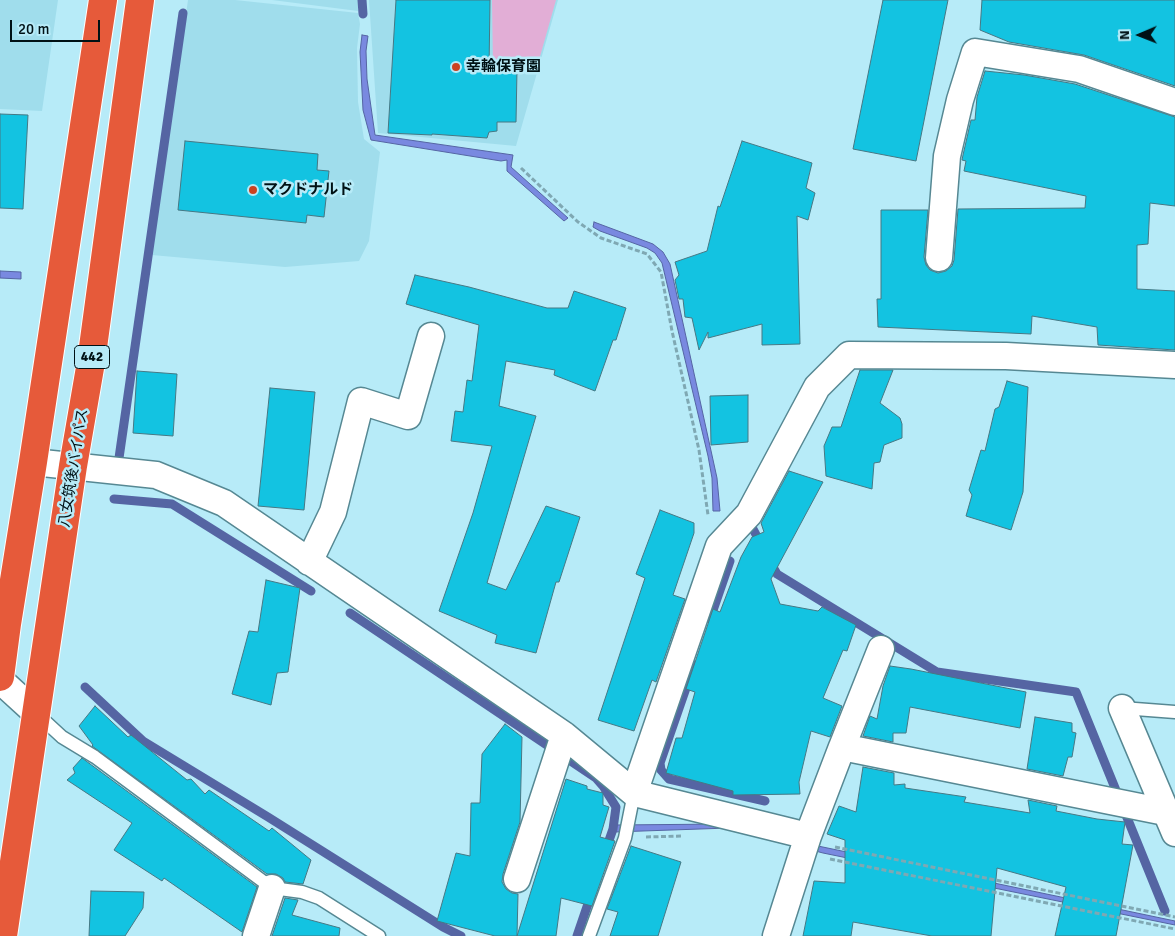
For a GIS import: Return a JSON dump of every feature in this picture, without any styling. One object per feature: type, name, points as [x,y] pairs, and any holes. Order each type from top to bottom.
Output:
[{"type":"highway","points":[[0,678],[103,0]]},
{"type":"highway","name":"八女筑後バイパス","points":[[3,936],[73,466],[91,362],[140,0]]},
{"type":"street","points":[[939,258],[947,156],[960,100],[975,52],[1079,69],[1175,102]]},
{"type":"street","points":[[310,562],[333,512],[361,401],[408,416],[431,336]]},
{"type":"street","points":[[634,793],[719,546],[749,514],[817,387],[849,355],[1006,356],[1175,365]]},
{"type":"street","points":[[34,462],[156,476],[224,503],[564,735],[634,793],[806,843]]},
{"type":"street","points":[[776,936],[806,843],[880,649]]},
{"type":"street","points":[[0,678],[36,713]]},
{"type":"street","points":[[1122,708],[1172,820]]},
{"type":"street","points":[[517,879],[564,735]]},
{"type":"street","points":[[842,748],[1172,820]]},
{"type":"street","points":[[256,936],[272,888]]},
{"type":"lane","points":[[1122,708],[1175,712]]},
{"type":"lane","points":[[36,713],[62,737],[95,757],[272,888],[302,892],[319,898],[379,936]]},
{"type":"lane","points":[[589,936],[625,838],[634,793]]},
{"type":"path","points":[[521,168],[578,222],[601,238],[647,254],[661,272],[672,332],[699,450],[706,511],[719,546]]},
{"type":"path","points":[[625,838],[691,836]]},
{"type":"path","points":[[806,843],[1175,917]]},
{"type":"path","points":[[806,843],[1175,929]]},
{"type":"shaded area","points":[[0,0],[58,0],[42,111],[0,109]]},
{"type":"shaded area","points":[[188,0],[235,0],[358,13],[360,24],[357,48],[358,102],[364,139],[380,152],[369,241],[359,261],[285,267],[152,255]]},
{"type":"shaded area","points":[[272,0],[358,0],[358,11]]},
{"type":"shaded area","name":"幸輪保育園","points":[[369,0],[558,0],[516,146],[378,133]]},
{"type":"shaded area","points":[[492,0],[556,0],[537,67],[493,67]]},
{"type":"water","points":[[362,35],[368,36],[366,51],[367,79],[375,135],[513,155],[511,167],[568,218],[564,221],[507,171],[507,160],[501,161],[371,140],[363,110],[360,52]]},
{"type":"water","points":[[594,222],[653,244],[663,252],[670,264],[717,478],[720,511],[713,511],[712,478],[708,456],[662,263],[655,253],[647,248],[600,231],[593,227]]},
{"type":"water","points":[[0,271],[21,272],[21,279],[0,278]]},
{"type":"water","points":[[727,824],[818,846],[1175,921],[1175,925],[823,853],[729,828],[614,832],[614,825]]},
{"type":"building","name":"幸輪保育園","points":[[396,0],[490,0],[489,70],[517,69],[516,122],[497,122],[497,131],[489,132],[487,138],[388,133]]},
{"type":"building","points":[[883,0],[948,0],[916,161],[853,149]]},
{"type":"building","points":[[982,0],[1175,0],[1175,86],[1084,55],[1009,42],[980,30]]},
{"type":"building","points":[[985,71],[1024,75],[1075,84],[1175,117],[1175,206],[1150,203],[1148,244],[1137,245],[1137,289],[1175,291],[1175,350],[1098,345],[1097,327],[1032,316],[1031,334],[878,327],[877,299],[881,299],[881,210],[928,210],[924,257],[926,265],[930,270],[938,273],[946,271],[952,266],[954,260],[958,209],[1085,208],[1086,196],[964,171],[966,161],[962,160],[963,155],[971,120],[975,120],[977,97]]},
{"type":"building","points":[[0,114],[28,115],[23,209],[0,208]]},
{"type":"building","name":"マクドナルド","points":[[185,141],[318,154],[317,170],[329,171],[324,217],[307,215],[306,223],[178,210]]},
{"type":"building","points":[[742,141],[812,163],[806,188],[815,193],[808,220],[797,216],[800,344],[762,345],[762,324],[708,338],[708,332],[699,350],[692,318],[685,317],[683,299],[679,299],[675,280],[679,275],[675,262],[707,251],[718,206],[720,207]]},
{"type":"building","points":[[415,275],[547,308],[568,308],[574,291],[626,308],[616,340],[613,340],[595,391],[554,375],[555,370],[506,361],[499,406],[536,416],[487,583],[506,590],[546,506],[580,517],[559,582],[556,582],[536,653],[495,643],[497,635],[439,611],[473,513],[492,446],[451,441],[455,411],[463,412],[467,380],[472,381],[479,325],[406,304]]},
{"type":"building","points":[[860,370],[893,370],[880,403],[900,418],[902,424],[902,438],[884,445],[880,462],[874,463],[872,489],[826,476],[824,446],[832,427],[841,427]]},
{"type":"building","points":[[137,371],[177,374],[173,436],[133,433]]},
{"type":"building","points":[[1007,381],[1028,387],[1023,492],[1011,530],[966,516],[972,495],[969,490],[981,450],[985,451],[995,409],[999,407]]},
{"type":"building","points":[[270,388],[315,392],[304,510],[258,506]]},
{"type":"building","points":[[748,395],[748,442],[711,445],[710,396]]},
{"type":"building","points":[[789,471],[823,482],[771,579],[780,604],[818,611],[822,607],[856,625],[847,651],[843,650],[823,698],[842,706],[830,737],[811,731],[799,782],[800,794],[733,795],[733,791],[666,773],[676,738],[682,738],[695,692],[686,689],[713,609],[720,612],[741,557],[752,537],[764,532],[761,523]]},
{"type":"building","points":[[660,510],[694,523],[694,533],[673,595],[685,599],[656,682],[652,680],[634,731],[598,720],[645,578],[636,574]]},
{"type":"building","points":[[266,580],[300,588],[288,672],[277,673],[271,705],[232,694],[249,631],[258,632]]},
{"type":"building","points":[[890,666],[1026,692],[1020,728],[910,707],[906,733],[893,733],[893,742],[863,736],[870,716],[877,719],[883,686]]},
{"type":"building","points":[[95,706],[128,737],[131,735],[187,780],[191,779],[205,794],[209,790],[269,831],[272,828],[311,860],[303,884],[285,882],[283,878],[276,874],[267,874],[92,746],[79,726]]},
{"type":"building","points":[[1035,717],[1072,723],[1072,732],[1076,733],[1072,757],[1068,757],[1063,776],[1027,769]]},
{"type":"building","points":[[505,724],[522,737],[520,822],[502,882],[506,889],[518,894],[517,936],[495,936],[437,921],[456,853],[470,856],[471,803],[480,803],[482,754]]},
{"type":"building","points":[[82,758],[257,887],[242,932],[164,878],[162,881],[114,850],[132,823],[67,780],[75,773],[73,768]]},
{"type":"building","points":[[863,767],[894,773],[894,785],[905,784],[905,788],[966,797],[964,802],[1030,813],[1028,800],[1057,806],[1056,811],[1125,822],[1122,844],[1133,845],[1116,936],[1055,936],[1066,887],[997,868],[991,936],[932,936],[853,922],[851,936],[803,936],[814,881],[845,883],[845,840],[827,834],[839,806],[856,812]]},
{"type":"building","points":[[566,779],[587,786],[587,789],[603,793],[603,805],[609,807],[600,837],[615,841],[592,906],[561,898],[556,936],[517,936]]},
{"type":"building","points":[[631,846],[681,862],[658,936],[610,936],[618,912],[607,909]]},
{"type":"building","points":[[91,891],[144,892],[143,908],[125,936],[89,936]]},
{"type":"building","points":[[285,898],[298,900],[292,915],[340,928],[339,936],[272,936]]},
{"type":"waterway","points":[[362,0],[363,14]]},
{"type":"waterway","points":[[119,458],[183,13]]},
{"type":"waterway","points":[[114,499],[172,504],[311,591]]},
{"type":"waterway","points":[[753,529],[762,546]]},
{"type":"waterway","points":[[710,619],[730,561]]},
{"type":"waterway","points":[[770,562],[777,574],[937,672],[1076,692],[1165,911]]},
{"type":"waterway","points":[[350,613],[596,778],[616,807],[613,829],[606,849]]},
{"type":"waterway","points":[[694,665],[660,763],[661,770],[669,779],[765,801]]},
{"type":"waterway","points":[[85,687],[143,741],[443,927],[461,936]]},
{"type":"waterway","points":[[577,936],[591,895]]},
{"type":"place","name":"幸輪保育園","points":[[456,67]]},
{"type":"place","name":"マクドナルド","points":[[253,190]]}]
